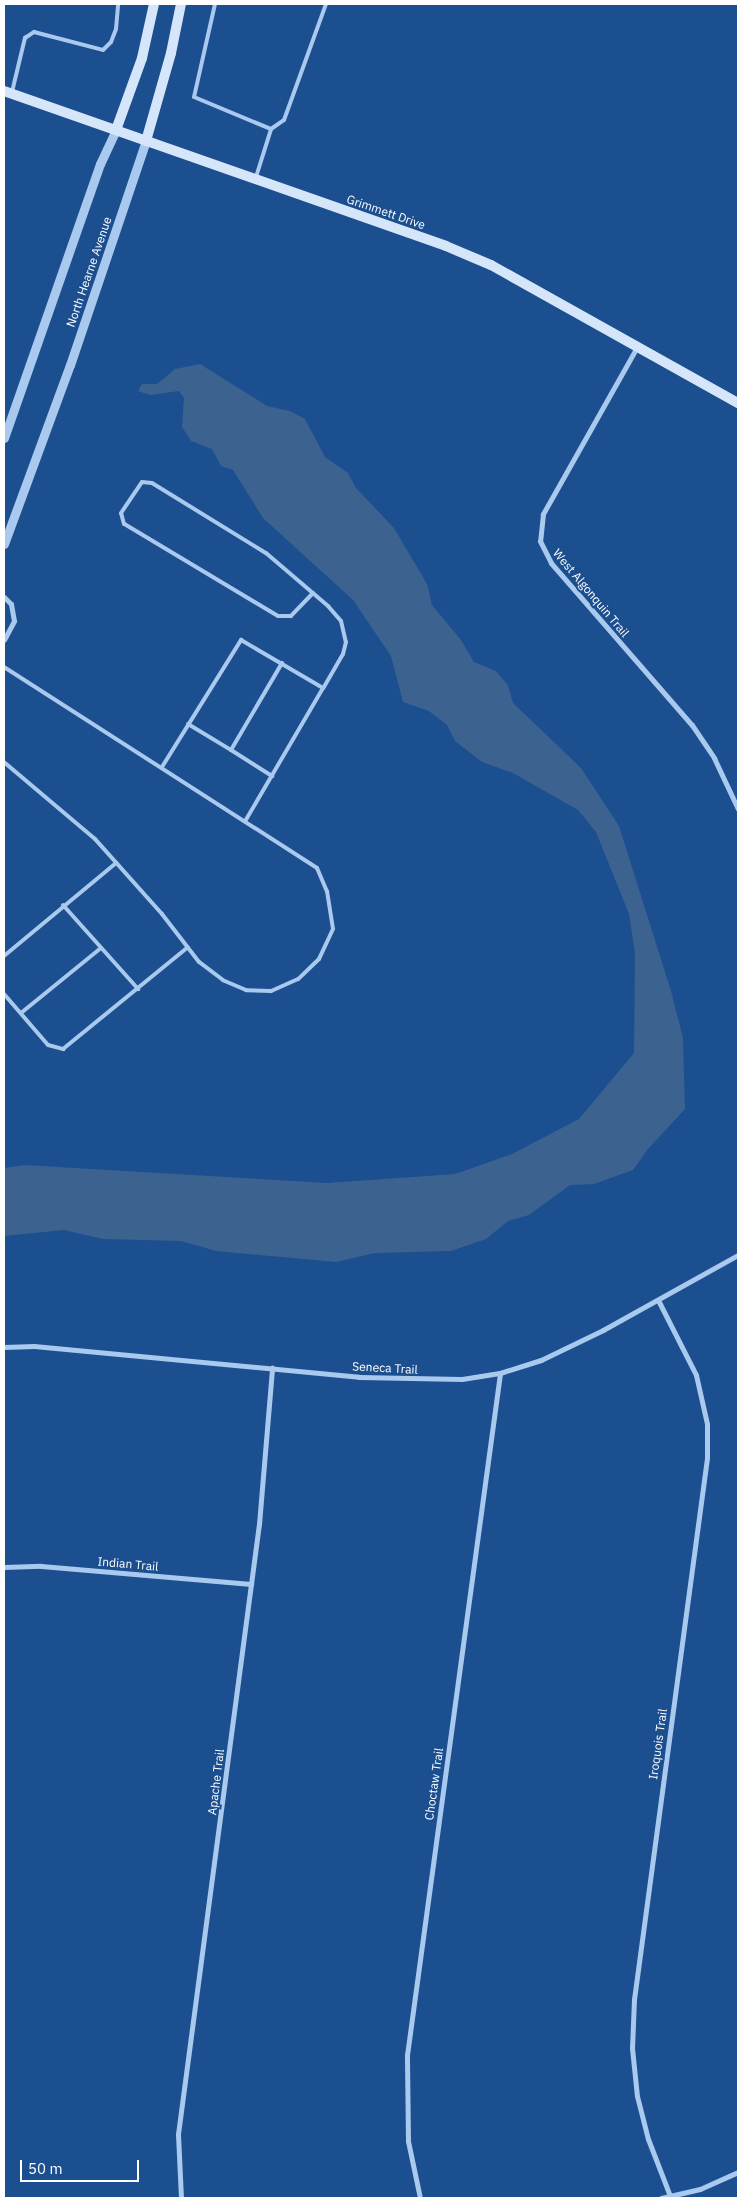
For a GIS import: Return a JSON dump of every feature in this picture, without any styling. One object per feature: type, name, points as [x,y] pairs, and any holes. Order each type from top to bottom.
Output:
[{"type":"main road","name":"North Hearne Avenue","points":[[116,130],[142,58],[154,4]]},
{"type":"main road","name":"North Hearne Avenue","points":[[146,141],[171,53],[181,4]]},
{"type":"main road","name":"Grimmett Drive","points":[[8,92],[446,246],[491,265],[738,403]]},
{"type":"street","name":"North Hearne Avenue","points":[[4,438],[100,164],[116,130]]},
{"type":"street","name":"North Hearne Avenue","points":[[4,544],[70,365],[146,141]]},
{"type":"street","name":"West Algonquin Trail","points":[[637,346],[543,514],[540,541],[550,562],[692,725],[714,758],[738,809]]},
{"type":"street","points":[[4,597],[11,604],[14,621],[4,640]]},
{"type":"street","name":"Seneca Trail","points":[[4,1347],[34,1346],[272,1368],[429,1380],[500,1373],[541,1360],[658,1300],[738,1255]]},
{"type":"street","name":"Iroquois Trail","points":[[658,1300],[696,1376],[707,1424],[707,1458],[634,2000],[632,2048],[638,2096],[648,2139],[670,2196]]},
{"type":"street","name":"Apache Trail","points":[[181,2198],[178,2134],[251,1584],[272,1368]]},
{"type":"street","name":"Choctaw Trail","points":[[420,2198],[407,2133],[407,2055],[500,1373]]},
{"type":"street","name":"Indian Trail","points":[[4,1567],[41,1566],[251,1584]]},
{"type":"street","points":[[661,2198],[700,2189],[738,2172]]},
{"type":"lane","points":[[8,92],[25,38],[34,32],[103,50],[111,42],[116,30],[118,4]]},
{"type":"lane","points":[[216,4],[194,97],[271,129]]},
{"type":"lane","points":[[255,179],[271,129],[284,120],[326,4]]},
{"type":"lane","points":[[246,820],[343,654],[346,636],[337,614],[313,593],[266,553],[152,483],[142,482],[122,513],[124,524],[282,618],[291,616],[313,593]]},
{"type":"lane","points":[[162,767],[241,640],[323,688]]},
{"type":"lane","points":[[230,750],[282,663]]},
{"type":"lane","points":[[4,667],[246,820],[317,868],[327,891],[333,929],[319,959],[298,979],[272,991],[246,990],[223,980],[200,962],[95,839],[4,762]]},
{"type":"lane","points":[[188,724],[272,776]]},
{"type":"lane","points":[[4,956],[116,862]]},
{"type":"lane","points":[[63,905],[138,990]]},
{"type":"lane","points":[[4,994],[48,1045],[63,1049],[138,990],[188,947]]},
{"type":"lane","points":[[21,1014],[101,948]]},
{"type":"water","points":[[200,364],[267,406],[290,411],[305,419],[325,457],[348,473],[356,488],[394,528],[427,584],[432,605],[461,640],[474,662],[496,671],[508,685],[513,703],[581,768],[619,826],[671,991],[683,1038],[685,1109],[648,1149],[633,1170],[594,1184],[570,1185],[529,1215],[508,1221],[486,1239],[451,1251],[375,1253],[336,1262],[216,1251],[181,1241],[103,1239],[64,1230],[4,1236],[4,1168],[25,1165],[327,1183],[455,1174],[512,1154],[579,1119],[634,1053],[635,953],[629,914],[596,832],[578,810],[513,773],[482,762],[455,741],[447,725],[429,711],[403,702],[391,656],[353,600],[263,518],[233,470],[221,466],[212,449],[191,441],[182,427],[184,398],[179,391],[150,395],[138,391],[142,384],[157,384],[175,369]]}]
